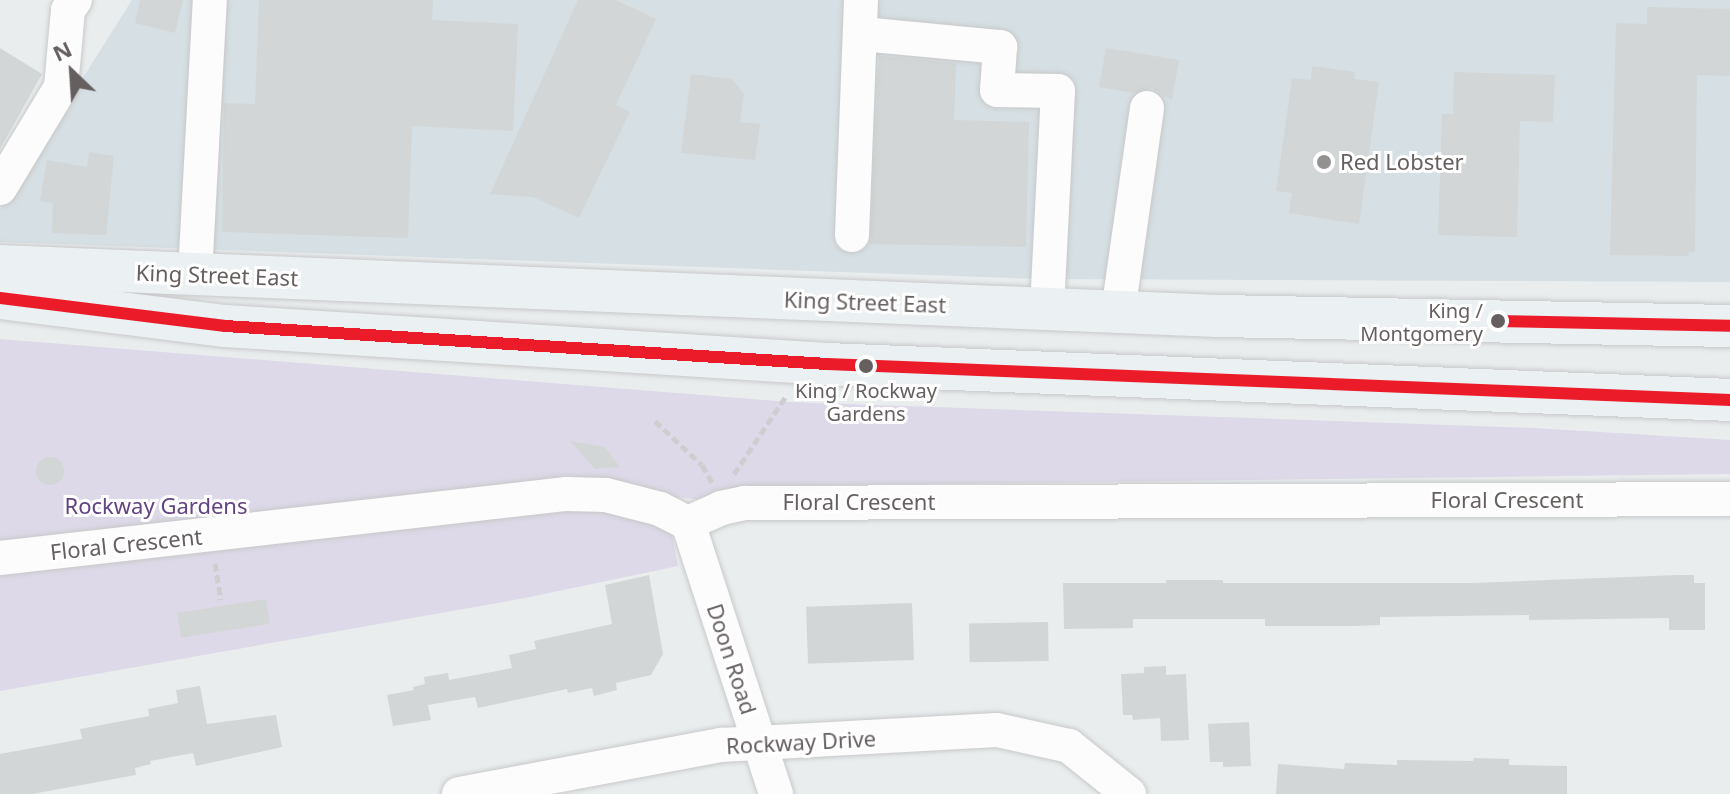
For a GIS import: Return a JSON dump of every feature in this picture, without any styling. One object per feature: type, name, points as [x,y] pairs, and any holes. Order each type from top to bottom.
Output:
[{"type":"main road","name":"King Street East","points":[[0,266],[1047,310],[1730,326]]},
{"type":"main road","name":"King Street East","points":[[0,298],[225,326],[827,364],[1730,400]]},
{"type":"main road","points":[[0,325],[66,329],[225,326]]},
{"type":"street","points":[[0,188],[61,87],[68,10],[75,0]]},
{"type":"street","points":[[195,274],[210,0]]},
{"type":"street","points":[[852,235],[861,0]]},
{"type":"street","points":[[862,34],[1000,47],[997,90],[1058,91],[1047,310]]},
{"type":"street","points":[[1118,312],[1147,108]]},
{"type":"street","name":"Floral Crescent","points":[[0,558],[566,494],[606,495],[660,509],[688,523],[721,508],[745,503],[1730,499]]},
{"type":"street","name":"Doon Road","points":[[688,523],[776,794]]},
{"type":"street","name":"Rockway Drive","points":[[459,794],[721,745],[997,730],[1069,746],[1129,794]]},
{"type":"path","points":[[726,486],[789,389]]},
{"type":"path","points":[[655,421],[702,465],[715,488]]},
{"type":"shaded area","points":[[132,0],[1730,0],[1730,282],[1039,279],[0,242],[0,209]]},
{"type":"green space","name":"Rockway Gardens","points":[[0,339],[790,402],[1535,428],[1730,440],[1730,474],[777,486],[707,500],[664,496],[678,566],[525,598],[0,691]]},
{"type":"building","points":[[140,0],[183,0],[175,33],[135,23]]},
{"type":"building","points":[[259,0],[433,0],[432,20],[518,24],[513,131],[412,126],[408,238],[222,232],[224,103],[255,104]]},
{"type":"building","points":[[578,0],[616,0],[656,19],[616,105],[630,112],[579,218],[533,197],[490,194]]},
{"type":"building","points":[[1647,7],[1730,9],[1730,76],[1697,75],[1695,252],[1689,252],[1688,256],[1610,255],[1616,23],[1647,24]]},
{"type":"building","points":[[0,48],[42,74],[0,149]]},
{"type":"building","points":[[1106,48],[1179,60],[1172,100],[1151,88],[1134,93],[1099,87]]},
{"type":"building","points":[[879,56],[956,63],[954,120],[1029,122],[1026,247],[870,244]]},
{"type":"building","name":"Red Lobster","points":[[1312,66],[1355,72],[1354,79],[1379,82],[1359,224],[1289,213],[1292,193],[1276,191],[1292,78],[1311,80]]},
{"type":"building","points":[[1454,72],[1555,75],[1553,122],[1520,121],[1517,237],[1438,235],[1442,114],[1453,114]]},
{"type":"building","points":[[691,74],[732,79],[744,94],[740,122],[760,124],[755,160],[681,153]]},
{"type":"building","points":[[89,152],[114,156],[106,235],[52,233],[53,203],[40,201],[47,160],[87,167]]},
{"type":"building","points":[[570,441],[605,447],[620,467],[595,469]]},
{"type":"building","points":[[50,457],[60,461],[64,471],[60,481],[50,485],[40,481],[36,471],[40,461]]},
{"type":"building","points":[[649,575],[663,654],[651,675],[616,683],[617,690],[594,696],[592,688],[568,693],[567,689],[478,708],[475,697],[428,705],[431,720],[393,726],[387,695],[414,690],[413,687],[425,684],[424,677],[448,673],[449,680],[512,668],[509,655],[536,649],[534,641],[612,624],[605,585]]},
{"type":"building","points":[[1694,575],[1694,583],[1705,583],[1705,630],[1669,630],[1669,618],[1529,620],[1529,615],[1380,617],[1380,625],[1356,626],[1265,626],[1265,619],[1133,619],[1133,628],[1064,629],[1063,583],[1223,580],[1223,583],[1472,583]]},
{"type":"building","points":[[266,599],[270,624],[181,638],[177,613]]},
{"type":"building","points":[[912,603],[914,660],[808,664],[806,607]]},
{"type":"building","points":[[1048,622],[1049,661],[970,662],[969,623]]},
{"type":"building","points":[[1166,666],[1166,675],[1186,674],[1189,740],[1161,741],[1160,718],[1133,720],[1132,715],[1123,715],[1121,674],[1144,673],[1144,667]]},
{"type":"building","points":[[200,686],[207,724],[276,715],[282,747],[196,766],[193,753],[150,761],[151,764],[135,768],[136,775],[32,794],[0,794],[0,754],[82,739],[80,729],[149,716],[148,709],[178,703],[176,690]]},
{"type":"building","points":[[1249,722],[1251,766],[1223,767],[1223,762],[1210,762],[1208,724]]},
{"type":"building","points":[[1474,758],[1509,759],[1509,765],[1567,766],[1567,794],[1276,794],[1278,764],[1344,769],[1345,763],[1397,765],[1397,760],[1473,761]]},
{"type":"transit line","points":[[0,298],[225,326],[827,364],[1730,400]]},
{"type":"transit line","points":[[1498,321],[1730,326]]},
{"type":"place","name":"Red Lobster","points":[[1324,162]]},
{"type":"place","name":"King / Montgomery","points":[[1498,321]]},
{"type":"place","name":"King / Rockway Gardens","points":[[866,366]]}]
